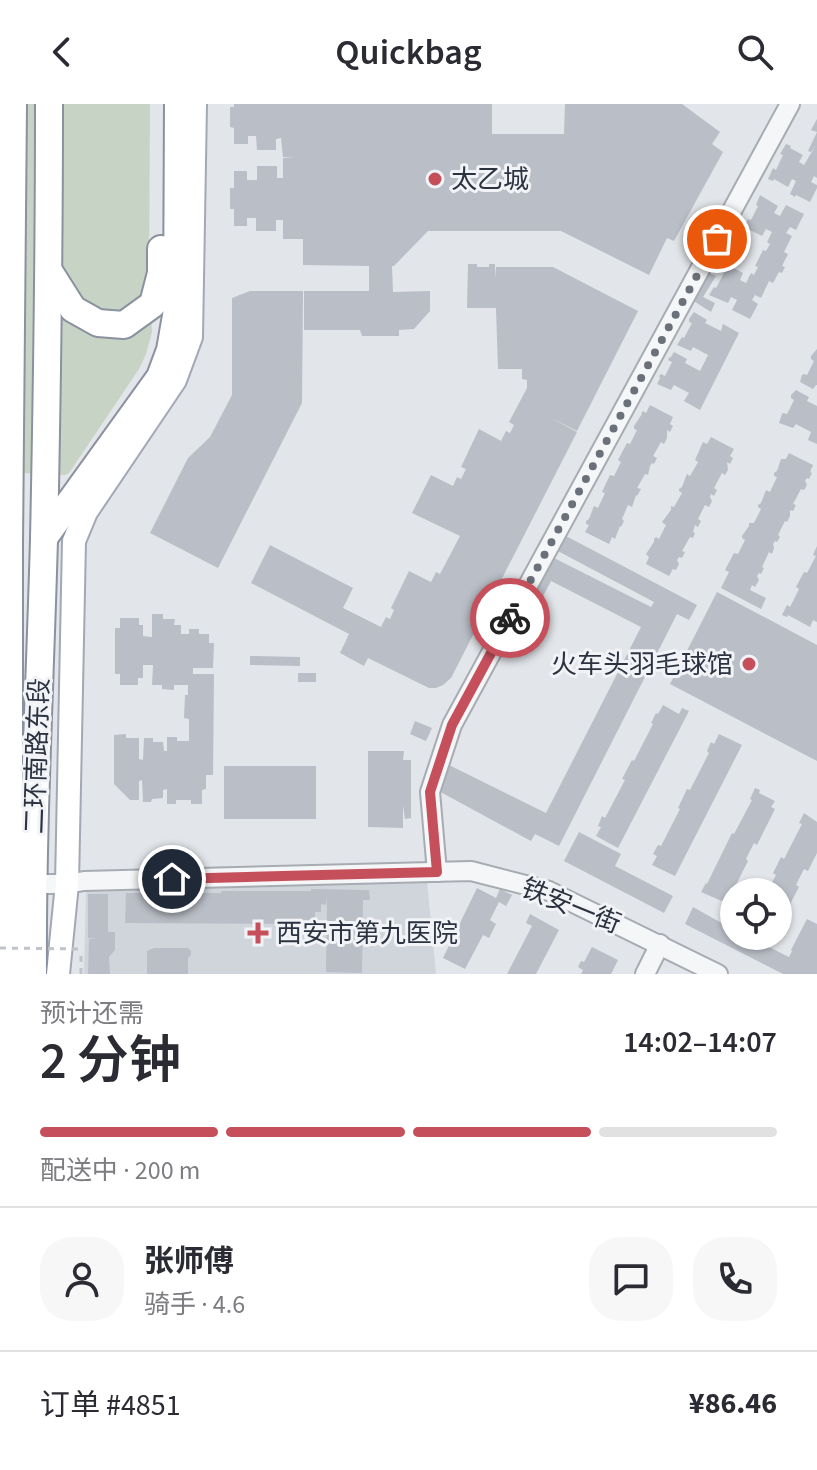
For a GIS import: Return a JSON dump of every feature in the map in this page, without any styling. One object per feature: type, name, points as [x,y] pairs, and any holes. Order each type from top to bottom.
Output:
[{"type":"highway","name":"二环南路东段","points":[[7,974],[10,869],[4,537],[6,292],[13,104]]},
{"type":"highway","name":"二环南路东段","points":[[33,974],[10,869],[44,538],[49,104]]},
{"type":"highway","points":[[49,271],[73,309],[98,323],[124,325],[153,304],[161,273],[160,104]]},
{"type":"highway","points":[[44,538],[160,377],[170,350],[177,310],[178,104]]},
{"type":"main road","points":[[58,974],[67,884],[74,541],[86,512],[175,380],[191,337],[195,104]]},
{"type":"street","points":[[437,872],[430,792],[452,725],[790,104]]},
{"type":"street","name":"铁安一街","points":[[10,869],[67,884],[84,881],[471,871],[549,891],[718,974]]},
{"type":"street","points":[[645,974],[660,944]]},
{"type":"path","points":[[0,948],[82,949],[81,974]]},
{"type":"shaded area","name":"西安市第九医院","points":[[427,881],[436,974],[84,974],[86,892]]},
{"type":"green space","points":[[0,104],[150,104],[149,278],[152,332],[139,369],[65,475],[0,472]]},
{"type":"building","points":[[234,104],[492,104],[492,134],[564,134],[565,104],[682,104],[720,132],[712,144],[723,152],[674,241],[667,238],[649,275],[561,231],[428,231],[392,266],[393,292],[430,291],[430,311],[414,329],[399,330],[399,336],[362,336],[360,330],[304,330],[304,291],[369,291],[369,266],[303,265],[303,239],[283,239],[283,220],[276,220],[276,231],[256,231],[256,218],[247,218],[247,226],[234,226],[230,188],[234,188],[234,171],[247,171],[247,180],[257,180],[257,166],[277,166],[277,178],[283,178],[283,158],[294,157],[283,157],[281,138],[276,139],[276,150],[257,150],[256,136],[248,136],[248,144],[234,144],[230,107]]},
{"type":"building","points":[[817,132],[817,178],[814,176],[811,182],[817,188],[810,202],[790,194],[796,181],[792,179],[788,187],[768,179],[773,168],[776,170],[786,144],[803,155],[799,162],[804,165],[816,145],[811,152],[808,151]]},
{"type":"building","points":[[760,195],[778,206],[774,213],[780,216],[786,205],[804,214],[796,230],[790,227],[786,233],[792,236],[784,252],[788,254],[782,273],[779,272],[773,283],[769,281],[761,298],[755,295],[752,300],[758,304],[750,319],[732,310],[737,300],[731,297],[728,303],[709,295],[716,288],[726,264],[743,273],[740,280],[746,283],[751,273],[754,275],[763,250],[766,251],[770,244],[767,242],[772,232],[766,229],[762,236],[744,227],[758,206]]},
{"type":"building","points":[[468,264],[489,267],[489,264],[495,264],[495,279],[496,267],[553,267],[638,311],[577,431],[549,417],[577,432],[451,678],[443,685],[429,688],[368,658],[364,666],[340,653],[349,634],[251,583],[270,545],[353,588],[343,608],[381,627],[386,617],[390,619],[394,610],[391,608],[409,571],[431,582],[436,572],[440,574],[460,536],[412,513],[431,475],[453,486],[457,477],[461,479],[466,469],[461,467],[479,429],[501,441],[506,431],[510,433],[514,425],[509,422],[527,388],[527,380],[522,379],[522,369],[498,369],[496,308],[467,308]]},
{"type":"building","points":[[708,272],[716,276],[703,297],[715,303],[711,312],[692,300]]},
{"type":"building","points":[[250,291],[303,291],[302,403],[218,568],[150,533],[188,458],[210,437],[232,395],[232,298]]},
{"type":"building","points":[[694,312],[707,320],[705,323],[721,331],[723,324],[739,333],[700,410],[684,401],[689,393],[674,385],[671,390],[657,384],[661,374],[665,376],[672,362],[668,360],[674,352],[700,371],[708,355],[693,347],[691,351],[677,345],[692,323],[689,319]]},
{"type":"building","points":[[817,349],[817,385],[813,389],[800,382],[802,375],[807,375],[814,361],[811,356]]},
{"type":"building","points":[[796,390],[817,406],[817,444],[808,440],[811,432],[796,424],[793,428],[779,423],[782,414],[787,414],[794,400],[791,395]]},
{"type":"building","points":[[650,405],[673,417],[670,424],[673,426],[670,432],[667,430],[664,444],[661,442],[653,456],[657,458],[654,464],[637,488],[641,489],[632,507],[628,505],[622,519],[624,521],[609,544],[585,532],[589,525],[586,521],[594,506],[598,508],[610,475],[614,476],[621,462],[618,460],[637,430],[634,426]]},
{"type":"building","points":[[711,437],[734,449],[730,456],[733,458],[730,464],[727,462],[728,470],[725,475],[722,473],[714,488],[717,490],[714,496],[711,494],[709,507],[705,505],[698,519],[701,521],[698,527],[695,525],[693,538],[690,537],[682,551],[685,552],[682,558],[677,560],[676,570],[673,569],[669,576],[646,564],[649,557],[646,554],[654,539],[659,539],[666,525],[662,522],[682,493],[679,489],[687,474],[690,476],[698,462],[695,460],[703,442],[707,444]]},
{"type":"building","points":[[789,453],[813,465],[812,473],[793,504],[796,505],[793,511],[790,510],[790,516],[778,535],[780,537],[773,544],[772,554],[769,552],[761,574],[757,576],[759,580],[750,590],[766,598],[761,609],[721,588],[729,572],[726,568],[745,540],[742,536],[749,523],[754,523],[761,509],[758,505],[766,490],[770,492],[777,477],[774,473],[781,459],[786,459]]},
{"type":"building","points":[[564,535],[697,605],[689,620],[677,614],[559,846],[535,834],[531,841],[435,789],[447,764],[546,813],[641,627],[551,581],[541,600],[532,596],[552,557],[651,607],[654,602],[556,550]]},
{"type":"building","points":[[817,546],[817,622],[813,620],[810,627],[782,615],[787,605],[790,607],[799,589],[796,587],[816,556],[813,555]]},
{"type":"building","name":"火车头羽毛球馆","points":[[717,592],[817,645],[817,761],[670,684]]},
{"type":"building","points":[[152,614],[163,614],[163,619],[175,619],[174,625],[181,625],[181,634],[189,634],[189,629],[199,629],[199,634],[209,634],[209,643],[214,643],[213,668],[193,668],[193,674],[214,674],[213,775],[206,775],[202,804],[176,800],[176,804],[167,804],[167,789],[163,790],[163,798],[143,802],[142,780],[139,781],[139,800],[130,800],[114,784],[114,735],[126,734],[126,738],[139,738],[139,759],[143,760],[144,738],[163,742],[164,751],[167,751],[167,737],[189,741],[189,719],[184,718],[188,685],[174,685],[174,690],[152,685],[153,665],[143,665],[143,678],[138,678],[138,685],[120,685],[120,674],[115,674],[115,628],[120,628],[120,618],[139,618],[143,636],[152,637]]},
{"type":"building","points":[[250,656],[300,657],[300,666],[250,665]]},
{"type":"building","points":[[298,673],[316,673],[316,682],[298,682]]},
{"type":"building","points":[[663,705],[679,714],[682,708],[689,711],[618,848],[596,836],[601,827],[598,826]]},
{"type":"building","points":[[415,721],[432,728],[426,741],[410,734]]},
{"type":"building","points":[[719,734],[742,745],[675,876],[652,865],[657,856],[653,854],[658,845],[661,846],[687,789],[690,790],[709,753],[711,742],[714,744]]},
{"type":"building","points":[[368,751],[404,751],[403,760],[411,760],[411,818],[405,819],[403,805],[403,828],[368,827]]},
{"type":"building","points":[[224,766],[316,766],[316,819],[224,819]]},
{"type":"building","points":[[755,788],[760,790],[759,793],[775,801],[771,807],[775,809],[757,845],[754,843],[740,878],[720,878],[720,900],[701,892]]},
{"type":"building","points":[[804,813],[817,822],[817,853],[808,871],[804,869],[792,900],[792,878],[774,878],[773,873],[781,857],[784,859],[802,824],[799,823]]},
{"type":"building","points":[[579,832],[621,854],[615,866],[673,896],[664,913],[564,861]]},
{"type":"building","points":[[477,888],[496,898],[500,889],[512,895],[506,906],[499,902],[490,920],[496,924],[489,938],[483,935],[465,969],[443,958]]},
{"type":"building","points":[[369,890],[370,900],[363,900],[362,973],[326,972],[327,896],[326,905],[321,904],[321,912],[315,912],[315,921],[310,921],[310,924],[125,923],[126,893]]},
{"type":"building","points":[[88,894],[108,894],[108,932],[115,932],[115,950],[109,957],[110,974],[88,974],[89,939],[98,939],[88,938]]},
{"type":"building","points":[[693,907],[720,922],[720,942],[685,924]]},
{"type":"building","points":[[530,914],[559,930],[536,974],[507,974],[532,926],[526,923]]},
{"type":"building","points":[[807,919],[817,924],[817,974],[783,974],[736,950],[775,950],[789,957]]},
{"type":"building","points":[[592,947],[618,960],[611,974],[581,974],[583,970],[578,967]]},
{"type":"building","points":[[154,948],[188,948],[191,955],[188,958],[188,974],[147,974],[147,951]]},
{"type":"way so far","points":[[510,618],[717,239]]},
{"type":"place","name":"太乙城","points":[[435,179]]},
{"type":"place","name":"火车头羽毛球馆","points":[[749,664]]},
{"type":"place","name":"西安市第九医院","points":[[258,933]]},
{"type":"route","points":[[172,879],[437,872],[430,792],[452,725],[510,618]]}]
